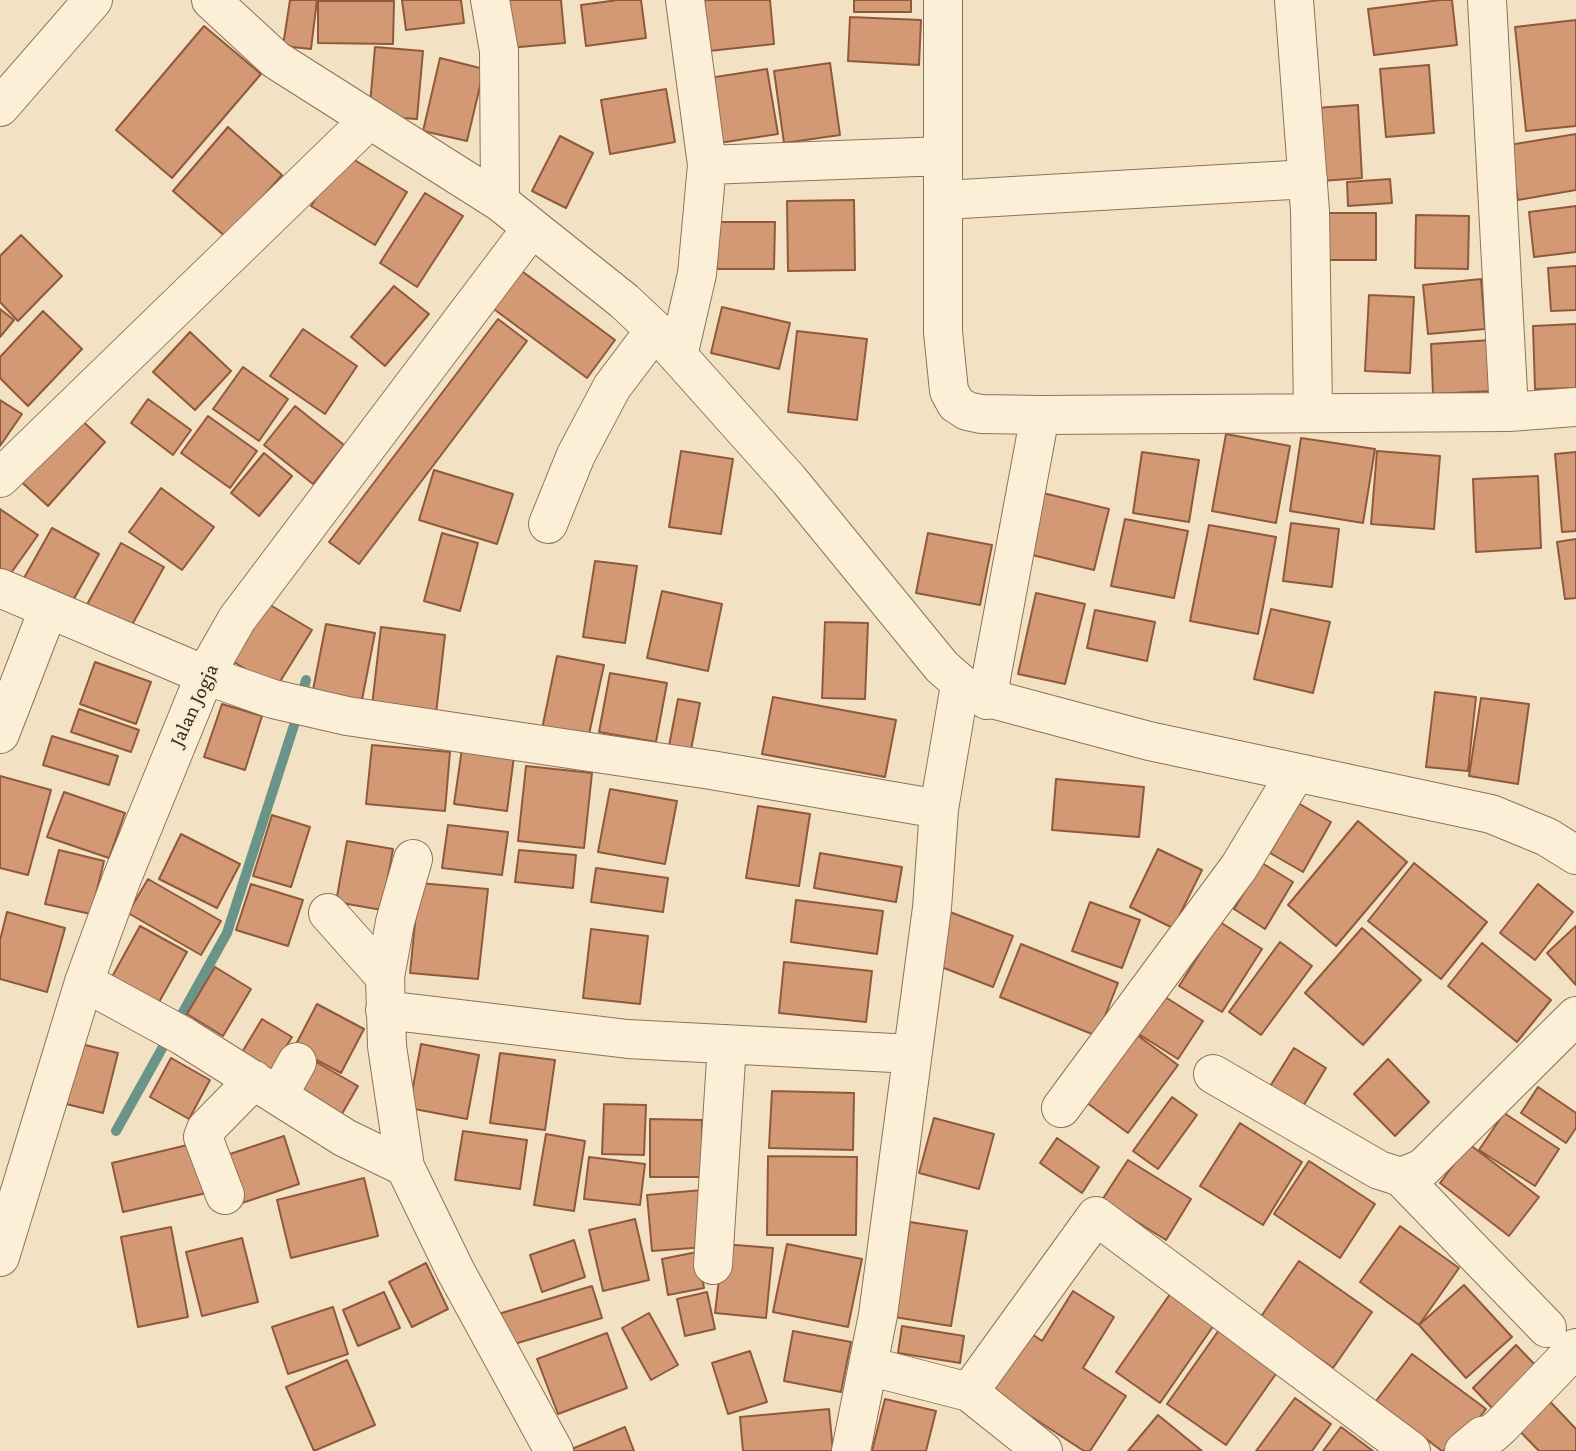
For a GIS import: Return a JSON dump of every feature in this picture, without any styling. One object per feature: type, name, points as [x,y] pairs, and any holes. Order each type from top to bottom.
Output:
[{"type":"street","points":[[0,107],[93,0]]},
{"type":"street","points":[[211,0],[276,60],[500,202],[624,301],[667,343],[973,692],[1295,775],[1491,814],[1548,837],[1576,855]]},
{"type":"street","points":[[490,0],[499,51],[500,202]]},
{"type":"street","points":[[548,524],[576,454],[612,387],[667,343],[697,274],[707,165],[685,0]]},
{"type":"street","points":[[943,0],[943,332],[949,391],[956,404],[967,411],[1040,415],[1509,412],[1576,407]]},
{"type":"street","points":[[1294,0],[1308,179],[1313,412]]},
{"type":"street","points":[[1487,0],[1509,412]]},
{"type":"street","points":[[0,478],[369,120]]},
{"type":"street","points":[[707,165],[943,156]]},
{"type":"street","points":[[944,200],[1308,179]]},
{"type":"street","name":"Jalan Jogja","points":[[0,1256],[84,982],[122,878],[205,675],[237,619],[531,229]]},
{"type":"street","points":[[851,1451],[878,1315],[932,908],[939,808],[973,692],[1040,415]]},
{"type":"street","points":[[0,588],[205,675],[274,698],[347,716],[711,770],[939,808]]},
{"type":"street","points":[[0,734],[48,610]]},
{"type":"street","points":[[1061,1108],[1239,867],[1295,775]]},
{"type":"street","points":[[413,859],[395,922],[385,993],[405,1167],[454,1270],[554,1451]]},
{"type":"street","points":[[328,913],[385,993],[628,1039],[912,1054]]},
{"type":"street","points":[[84,982],[174,1031],[345,1138],[405,1167]]},
{"type":"street","points":[[1401,1177],[1423,1168],[1576,1016]]},
{"type":"street","points":[[713,1265],[727,1044]]},
{"type":"street","points":[[225,1195],[203,1136],[297,1062]]},
{"type":"street","points":[[1213,1074],[1379,1170],[1401,1177],[1562,1338],[1501,1426],[1492,1434],[1482,1436],[1464,1451]]},
{"type":"street","points":[[969,1392],[1096,1216],[1411,1451]]},
{"type":"street","points":[[868,1366],[969,1392],[1043,1451]]},
{"type":"building","points":[[290,0],[317,0],[311,49],[283,46]]},
{"type":"building","points":[[402,0],[461,0],[464,23],[406,30]]},
{"type":"building","points":[[504,0],[561,0],[565,43],[508,48]]},
{"type":"building","points":[[641,0],[646,38],[586,46],[581,5]]},
{"type":"building","points":[[704,0],[770,0],[774,44],[709,51]]},
{"type":"building","points":[[854,0],[911,0],[911,12],[854,12]]},
{"type":"building","points":[[1452,0],[1457,45],[1374,55],[1368,9]]},
{"type":"building","points":[[318,1],[394,1],[393,44],[318,43]]},
{"type":"building","points":[[850,17],[921,20],[919,65],[848,61]]},
{"type":"building","points":[[1576,20],[1576,126],[1526,131],[1515,27]]},
{"type":"building","points":[[204,26],[261,74],[172,178],[116,130]]},
{"type":"building","points":[[375,47],[423,51],[417,119],[369,116]]},
{"type":"building","points":[[440,58],[484,69],[467,141],[423,131]]},
{"type":"building","points":[[830,63],[840,135],[784,143],[774,71]]},
{"type":"building","points":[[1429,65],[1434,133],[1386,137],[1380,69]]},
{"type":"building","points":[[767,69],[778,134],[719,143],[709,78]]},
{"type":"building","points":[[666,89],[675,142],[610,154],[601,100]]},
{"type":"building","points":[[1358,105],[1362,178],[1321,181],[1316,108]]},
{"type":"building","points":[[228,127],[282,175],[227,238],[173,191]]},
{"type":"building","points":[[1576,134],[1576,190],[1518,200],[1509,145]]},
{"type":"building","points":[[560,136],[593,153],[566,208],[532,191]]},
{"type":"building","points":[[343,153],[407,192],[375,245],[311,206]]},
{"type":"building","points":[[1390,179],[1392,203],[1348,206],[1347,182]]},
{"type":"building","points":[[425,193],[463,216],[417,287],[380,263]]},
{"type":"building","points":[[854,200],[855,270],[788,271],[787,201]]},
{"type":"building","points":[[1576,206],[1576,252],[1534,257],[1529,212]]},
{"type":"building","points":[[1328,213],[1376,213],[1376,260],[1328,260]]},
{"type":"building","points":[[1416,215],[1469,216],[1468,269],[1415,268]]},
{"type":"building","points":[[717,222],[775,222],[774,269],[717,269]]},
{"type":"building","points":[[21,235],[62,276],[18,321],[0,302],[0,256]]},
{"type":"building","points":[[1576,266],[1576,310],[1551,311],[1548,268]]},
{"type":"building","points":[[519,269],[615,340],[587,378],[491,307]]},
{"type":"building","points":[[1481,279],[1485,329],[1428,334],[1423,285]]},
{"type":"building","points":[[394,286],[429,314],[385,366],[351,337]]},
{"type":"building","points":[[1369,295],[1414,297],[1410,373],[1365,371]]},
{"type":"building","points":[[722,307],[790,323],[779,369],[711,353]]},
{"type":"building","points":[[0,309],[14,320],[0,337]]},
{"type":"building","points":[[43,311],[82,349],[28,406],[0,378],[0,357]]},
{"type":"building","points":[[498,319],[527,341],[359,564],[329,542]]},
{"type":"building","points":[[1576,324],[1576,388],[1535,389],[1533,326]]},
{"type":"building","points":[[303,329],[357,366],[325,414],[270,376]]},
{"type":"building","points":[[797,331],[867,339],[857,420],[788,412]]},
{"type":"building","points":[[190,332],[231,371],[195,410],[153,372]]},
{"type":"building","points":[[1491,340],[1493,391],[1433,394],[1431,344]]},
{"type":"building","points":[[243,367],[288,399],[259,441],[213,409]]},
{"type":"building","points":[[148,399],[191,430],[173,455],[131,423]]},
{"type":"building","points":[[0,400],[22,414],[0,446]]},
{"type":"building","points":[[295,406],[344,445],[313,484],[264,445]]},
{"type":"building","points":[[75,414],[105,442],[48,506],[17,478]]},
{"type":"building","points":[[208,416],[257,451],[230,488],[181,453]]},
{"type":"building","points":[[1226,434],[1290,446],[1276,523],[1212,511]]},
{"type":"building","points":[[1301,438],[1375,449],[1363,523],[1290,511]]},
{"type":"building","points":[[681,451],[733,459],[721,534],[669,527]]},
{"type":"building","points":[[1377,451],[1440,456],[1434,529],[1371,524]]},
{"type":"building","points":[[1142,452],[1199,460],[1189,522],[1133,513]]},
{"type":"building","points":[[1576,452],[1576,531],[1562,532],[1555,454]]},
{"type":"building","points":[[264,453],[292,476],[259,516],[231,493]]},
{"type":"building","points":[[434,470],[513,494],[497,544],[419,520]]},
{"type":"building","points":[[1538,476],[1541,548],[1476,552],[1473,479]]},
{"type":"building","points":[[161,488],[214,527],[182,570],[129,532]]},
{"type":"building","points":[[1043,493],[1109,509],[1094,570],[1028,554]]},
{"type":"building","points":[[0,509],[38,535],[4,583],[0,581]]},
{"type":"building","points":[[1125,519],[1188,531],[1174,598],[1111,586]]},
{"type":"building","points":[[1291,523],[1339,529],[1332,587],[1283,581]]},
{"type":"building","points":[[1209,525],[1276,537],[1258,634],[1190,621]]},
{"type":"building","points":[[52,528],[99,554],[71,604],[24,578]]},
{"type":"building","points":[[442,533],[478,543],[460,611],[424,601]]},
{"type":"building","points":[[928,533],[992,545],[980,605],[916,593]]},
{"type":"building","points":[[1576,539],[1576,598],[1565,599],[1557,542]]},
{"type":"building","points":[[121,543],[164,567],[128,632],[85,608]]},
{"type":"building","points":[[595,561],[637,566],[625,643],[583,637]]},
{"type":"building","points":[[662,591],[722,604],[708,671],[647,658]]},
{"type":"building","points":[[1036,593],[1085,604],[1065,684],[1018,674]]},
{"type":"building","points":[[260,599],[312,630],[276,688],[226,657]]},
{"type":"building","points":[[1271,609],[1330,622],[1313,693],[1254,679]]},
{"type":"building","points":[[1095,610],[1155,622],[1147,661],[1087,648]]},
{"type":"building","points":[[825,622],[868,623],[865,699],[822,698]]},
{"type":"building","points":[[326,624],[375,633],[362,700],[313,690]]},
{"type":"building","points":[[381,627],[445,635],[436,714],[372,706]]},
{"type":"building","points":[[557,656],[604,665],[588,739],[542,729]]},
{"type":"building","points":[[95,662],[151,682],[136,724],[80,704]]},
{"type":"building","points":[[610,673],[667,683],[656,742],[599,732]]},
{"type":"building","points":[[1435,692],[1476,697],[1468,771],[1426,767]]},
{"type":"building","points":[[773,697],[896,720],[885,777],[762,754]]},
{"type":"building","points":[[1481,698],[1529,704],[1518,784],[1469,776]]},
{"type":"building","points":[[678,699],[700,703],[690,755],[668,751]]},
{"type":"building","points":[[222,704],[262,716],[245,770],[204,757]]},
{"type":"building","points":[[79,709],[139,730],[131,752],[71,732]]},
{"type":"building","points":[[52,736],[118,756],[109,785],[43,765]]},
{"type":"building","points":[[372,745],[450,752],[445,811],[366,804]]},
{"type":"building","points":[[462,749],[514,756],[507,811],[454,804]]},
{"type":"building","points":[[526,766],[592,773],[584,848],[518,841]]},
{"type":"building","points":[[0,776],[51,790],[28,875],[0,868]]},
{"type":"building","points":[[1056,779],[1144,787],[1139,837],[1052,830]]},
{"type":"building","points":[[610,789],[677,801],[665,864],[598,852]]},
{"type":"building","points":[[64,792],[125,813],[109,858],[47,837]]},
{"type":"building","points":[[1298,803],[1331,822],[1303,872],[1270,853]]},
{"type":"building","points":[[758,806],[810,814],[799,886],[746,878]]},
{"type":"building","points":[[272,815],[310,827],[291,887],[253,876]]},
{"type":"building","points":[[1358,821],[1407,862],[1336,946],[1288,905]]},
{"type":"building","points":[[448,825],[508,832],[502,875],[442,868]]},
{"type":"building","points":[[181,834],[240,864],[217,908],[159,879]]},
{"type":"building","points":[[347,841],[393,849],[382,910],[336,902]]},
{"type":"building","points":[[1158,849],[1202,870],[1173,928],[1130,907]]},
{"type":"building","points":[[59,850],[104,861],[91,914],[45,904]]},
{"type":"building","points":[[519,850],[576,855],[573,888],[515,882]]},
{"type":"building","points":[[820,853],[902,867],[896,902],[814,888]]},
{"type":"building","points":[[1262,863],[1293,882],[1265,929],[1234,909]]},
{"type":"building","points":[[1414,863],[1487,922],[1441,979],[1368,921]]},
{"type":"building","points":[[596,868],[668,878],[663,912],[591,902]]},
{"type":"building","points":[[148,879],[221,921],[201,955],[128,913]]},
{"type":"building","points":[[419,883],[488,889],[478,979],[410,973]]},
{"type":"building","points":[[251,884],[303,900],[288,946],[236,930]]},
{"type":"building","points":[[1538,884],[1573,912],[1535,960],[1500,933]]},
{"type":"building","points":[[796,900],[883,911],[877,954],[791,942]]},
{"type":"building","points":[[1090,902],[1140,920],[1122,968],[1072,951]]},
{"type":"building","points":[[7,912],[65,928],[47,992],[0,979],[0,940]]},
{"type":"building","points":[[950,912],[1013,936],[993,987],[931,963]]},
{"type":"building","points":[[1220,922],[1262,949],[1222,1012],[1179,986]]},
{"type":"building","points":[[140,926],[187,952],[154,1011],[107,986]]},
{"type":"building","points":[[1576,926],[1576,985],[1547,953]]},
{"type":"building","points":[[1362,928],[1421,980],[1363,1045],[1305,993]]},
{"type":"building","points":[[591,929],[648,936],[640,1004],[583,998]]},
{"type":"building","points":[[1280,942],[1312,966],[1261,1035],[1229,1012]]},
{"type":"building","points":[[1482,943],[1551,1000],[1517,1042],[1448,986]]},
{"type":"building","points":[[1021,944],[1118,983],[1097,1036],[1000,997]]},
{"type":"building","points":[[784,962],[872,971],[866,1022],[779,1013]]},
{"type":"building","points":[[215,967],[251,989],[223,1036],[187,1014]]},
{"type":"building","points":[[1162,995],[1203,1021],[1178,1059],[1137,1033]]},
{"type":"building","points":[[317,1004],[364,1029],[341,1073],[294,1048]]},
{"type":"building","points":[[262,1019],[292,1037],[267,1077],[238,1059]]},
{"type":"building","points":[[1133,1032],[1178,1065],[1128,1133],[1083,1100]]},
{"type":"building","points":[[81,1044],[118,1053],[103,1113],[66,1104]]},
{"type":"building","points":[[421,1044],[479,1055],[467,1119],[409,1108]]},
{"type":"building","points":[[1294,1048],[1326,1068],[1302,1108],[1269,1088]]},
{"type":"building","points":[[500,1053],[555,1060],[545,1130],[490,1123]]},
{"type":"building","points":[[171,1058],[210,1080],[189,1119],[150,1097]]},
{"type":"building","points":[[309,1058],[358,1086],[335,1126],[286,1098]]},
{"type":"building","points":[[1388,1059],[1429,1102],[1395,1136],[1354,1094]]},
{"type":"building","points":[[1538,1087],[1576,1113],[1576,1128],[1566,1143],[1521,1113]]},
{"type":"building","points":[[772,1091],[854,1093],[853,1150],[769,1148]]},
{"type":"building","points":[[1172,1097],[1197,1115],[1158,1169],[1133,1151]]},
{"type":"building","points":[[604,1104],[646,1105],[644,1155],[602,1154]]},
{"type":"building","points":[[1504,1113],[1559,1149],[1535,1186],[1479,1150]]},
{"type":"building","points":[[934,1118],[994,1134],[979,1189],[919,1173]]},
{"type":"building","points":[[650,1119],[702,1120],[702,1177],[650,1177]]},
{"type":"building","points":[[1240,1123],[1302,1162],[1263,1225],[1200,1186]]},
{"type":"building","points":[[463,1131],[527,1140],[520,1189],[455,1180]]},
{"type":"building","points":[[546,1134],[585,1141],[574,1211],[534,1205]]},
{"type":"building","points":[[284,1136],[299,1184],[233,1206],[218,1158]]},
{"type":"building","points":[[1057,1138],[1099,1167],[1082,1193],[1040,1163]]},
{"type":"building","points":[[200,1142],[211,1192],[123,1212],[112,1163]]},
{"type":"building","points":[[1469,1144],[1539,1197],[1509,1236],[1440,1183]]},
{"type":"building","points":[[768,1156],[857,1157],[856,1235],[767,1235]]},
{"type":"building","points":[[589,1157],[645,1164],[640,1205],[584,1199]]},
{"type":"building","points":[[1128,1160],[1191,1199],[1166,1240],[1102,1200]]},
{"type":"building","points":[[1309,1161],[1375,1204],[1340,1258],[1274,1214]]},
{"type":"building","points":[[364,1178],[378,1236],[291,1258],[277,1200]]},
{"type":"building","points":[[702,1190],[706,1247],[652,1251],[647,1195]]},
{"type":"building","points":[[635,1219],[649,1280],[603,1291],[589,1230]]},
{"type":"building","points":[[910,1222],[967,1231],[951,1326],[894,1317]]},
{"type":"building","points":[[1400,1226],[1459,1268],[1419,1325],[1360,1282]]},
{"type":"building","points":[[171,1227],[188,1317],[138,1327],[121,1237]]},
{"type":"building","points":[[242,1238],[258,1302],[202,1316],[186,1252]]},
{"type":"building","points":[[574,1240],[585,1277],[542,1292],[530,1255]]},
{"type":"building","points":[[723,1244],[773,1248],[766,1318],[715,1313]]},
{"type":"building","points":[[787,1244],[862,1259],[848,1327],[773,1312]]},
{"type":"building","points":[[697,1252],[704,1288],[668,1295],[662,1259]]},
{"type":"building","points":[[1299,1261],[1372,1312],[1333,1368],[1260,1318]]},
{"type":"building","points":[[426,1263],[448,1309],[412,1327],[389,1282]]},
{"type":"building","points":[[1464,1285],[1512,1337],[1466,1378],[1419,1325]]},
{"type":"building","points":[[592,1286],[602,1318],[504,1347],[495,1315]]},
{"type":"building","points":[[1073,1291],[1114,1317],[1083,1368],[1126,1396],[1090,1451],[1084,1451],[986,1387],[1025,1329],[1042,1341]]},
{"type":"building","points":[[384,1292],[400,1328],[358,1346],[343,1310]]},
{"type":"building","points":[[707,1292],[715,1329],[685,1336],[677,1299]]},
{"type":"building","points":[[1170,1294],[1214,1325],[1160,1403],[1116,1372]]},
{"type":"building","points":[[333,1307],[348,1354],[288,1374],[272,1327]]},
{"type":"building","points":[[649,1313],[678,1365],[651,1380],[622,1328]]},
{"type":"building","points":[[902,1326],[964,1336],[960,1363],[898,1353]]},
{"type":"building","points":[[1219,1330],[1278,1371],[1226,1445],[1167,1404]]},
{"type":"building","points":[[793,1331],[851,1342],[841,1392],[784,1381]]},
{"type":"building","points":[[607,1333],[627,1388],[558,1414],[537,1359]]},
{"type":"building","points":[[1516,1345],[1538,1368],[1494,1410],[1473,1388]]},
{"type":"building","points":[[750,1351],[767,1402],[728,1414],[712,1363]]},
{"type":"building","points":[[1412,1354],[1486,1409],[1454,1451],[1442,1451],[1376,1401]]},
{"type":"building","points":[[347,1360],[375,1425],[314,1451],[286,1387]]},
{"type":"building","points":[[1540,1391],[1576,1429],[1576,1451],[1539,1451],[1509,1420]]},
{"type":"building","points":[[1295,1398],[1331,1424],[1312,1451],[1256,1451]]},
{"type":"building","points":[[885,1399],[936,1411],[926,1451],[872,1451]]},
{"type":"building","points":[[829,1409],[833,1451],[743,1451],[740,1417]]},
{"type":"building","points":[[1158,1415],[1202,1451],[1128,1451]]},
{"type":"building","points":[[625,1427],[634,1451],[567,1451]]},
{"type":"building","points":[[1341,1427],[1373,1451],[1323,1451]]},
{"type":"waterway","points":[[301,698],[306,680]]},
{"type":"waterway","points":[[177,1023],[227,933],[298,713]]},
{"type":"waterway","points":[[116,1131],[169,1036]]}]
